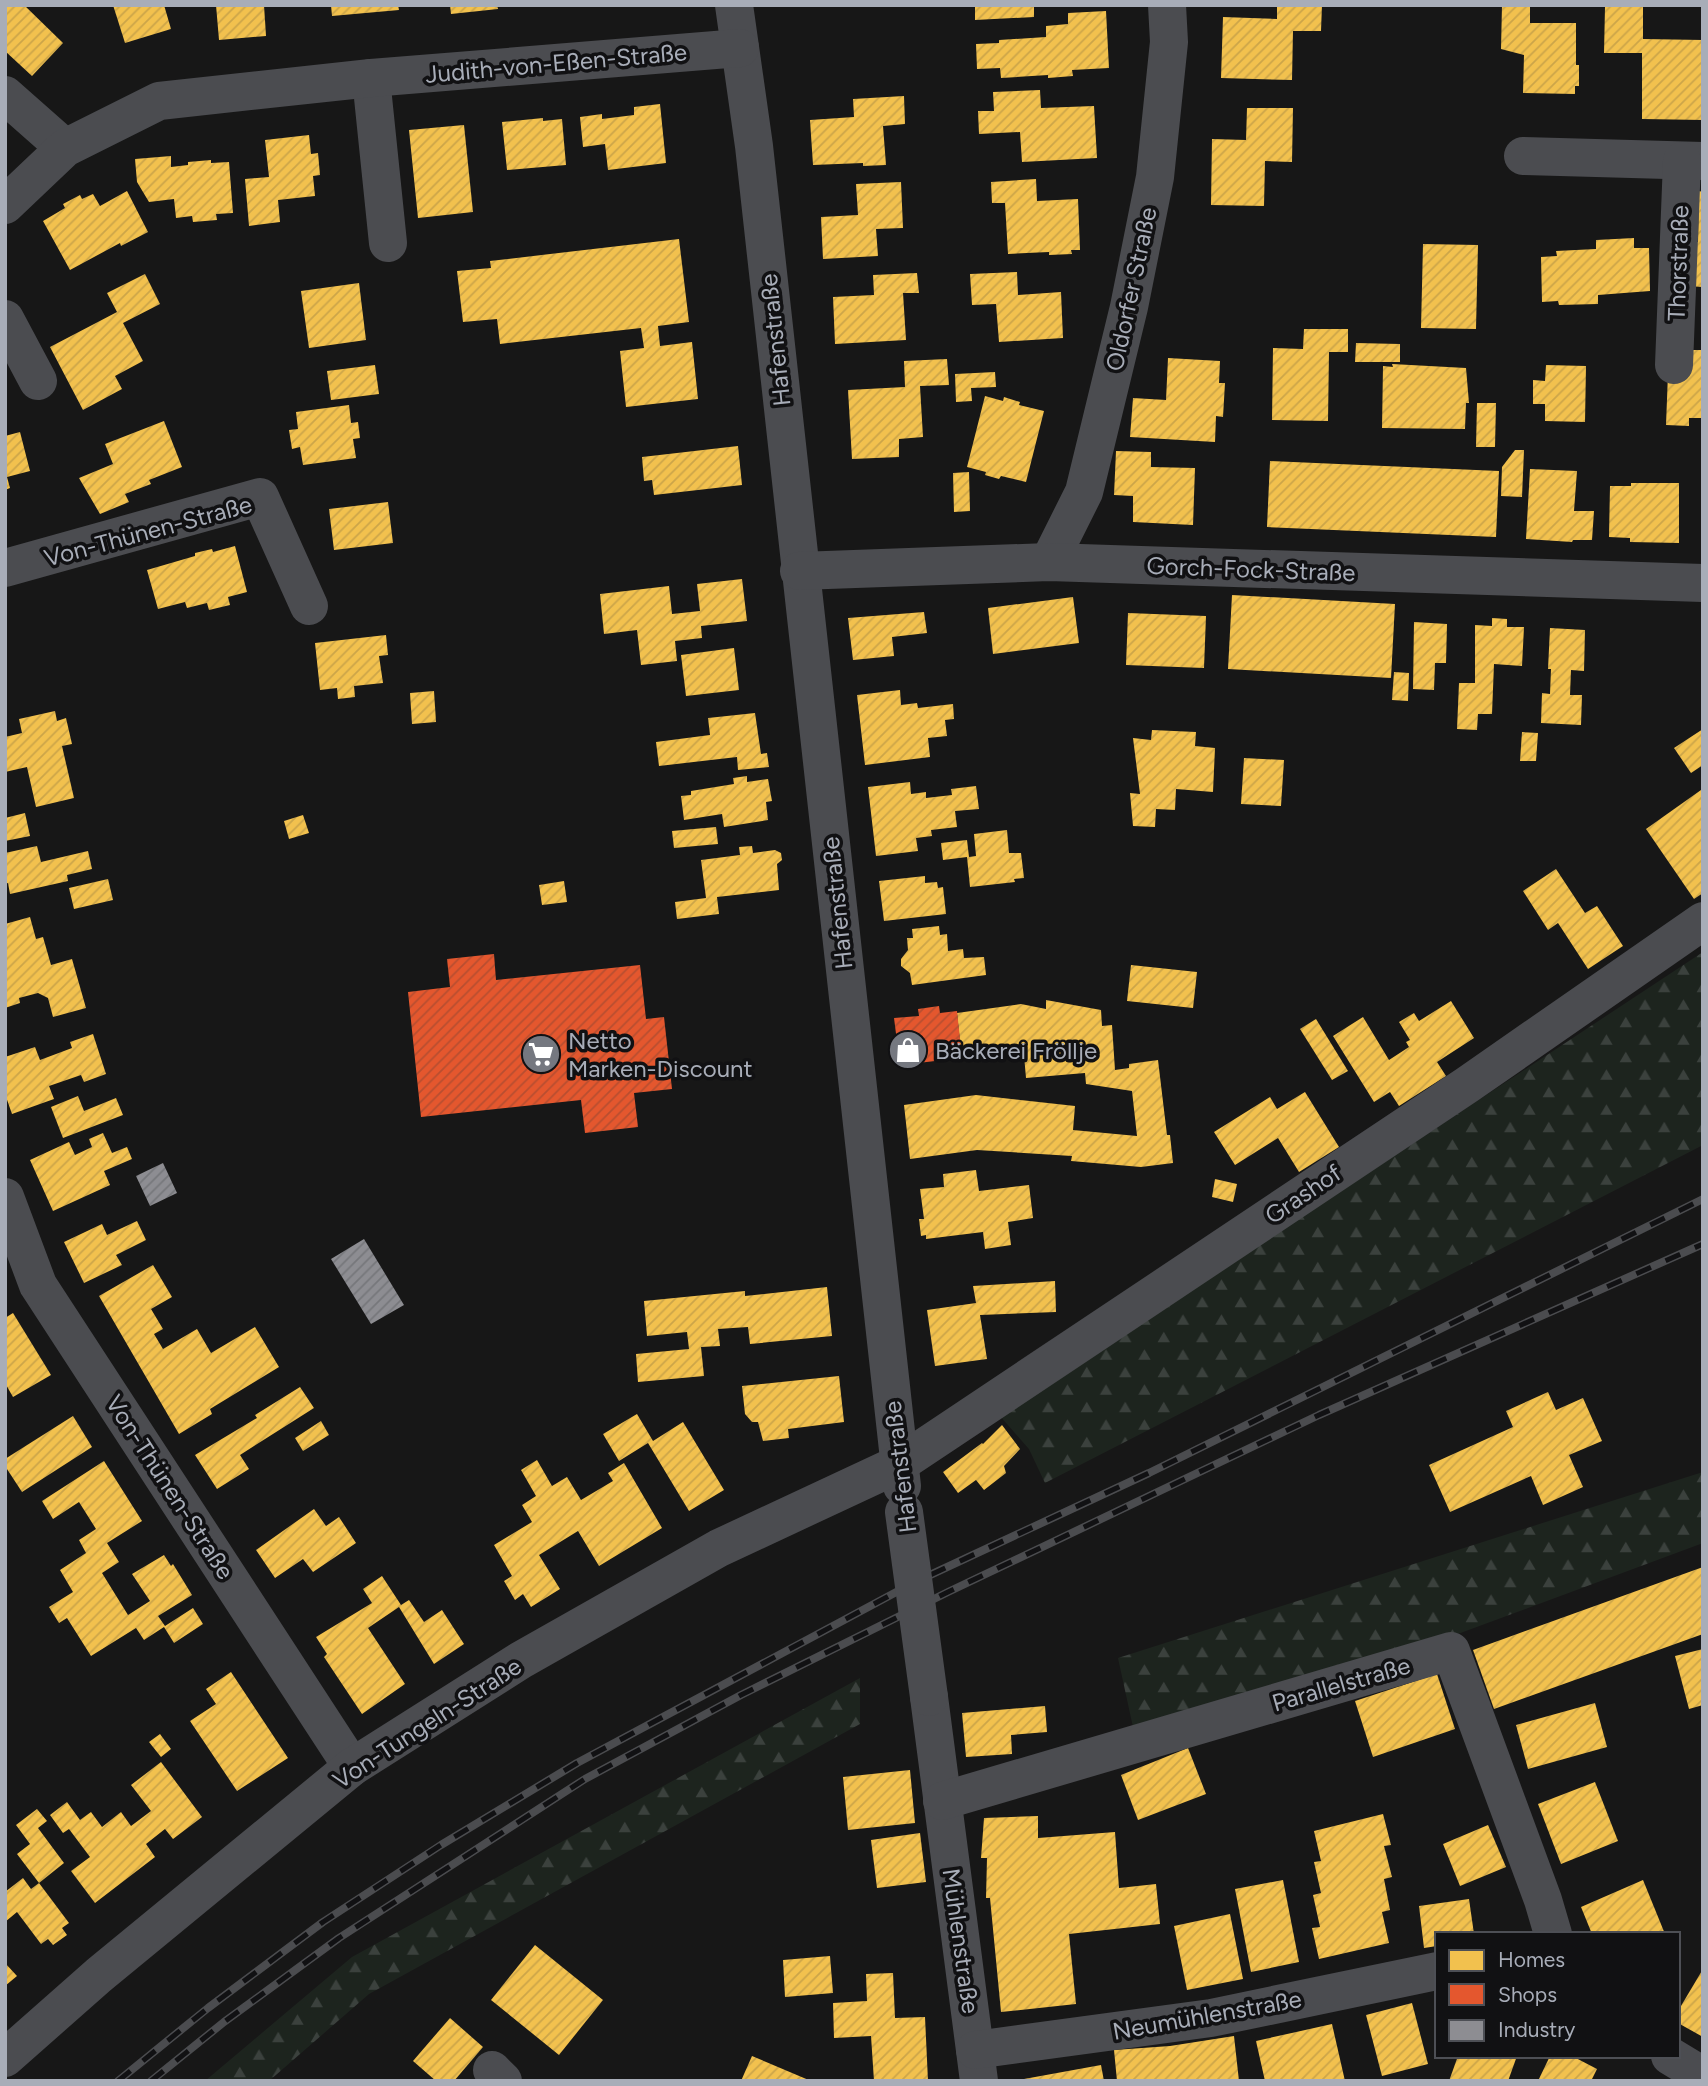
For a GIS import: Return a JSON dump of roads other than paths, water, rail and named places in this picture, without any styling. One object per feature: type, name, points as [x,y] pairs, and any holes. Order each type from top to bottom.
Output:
[{"type":"street","name":"Hafenstraße","points":[[734,5],[754,146],[904,1512],[943,1801]]},
{"type":"street","name":"Oldorfer Straße","points":[[1049,562],[1084,492],[1129,307],[1155,177],[1168,42],[1167,5]]},
{"type":"street","name":"Judith-von-Eßen-Straße","points":[[5,205],[65,148],[159,101],[372,78],[740,48]]},
{"type":"street","points":[[372,78],[388,243]]},
{"type":"street","points":[[5,95],[65,148]]},
{"type":"street","name":"Thorstraße","points":[[1522,156],[1692,161],[1674,365]]},
{"type":"street","points":[[5,319],[38,381]]},
{"type":"street","name":"Von-Thünen-Straße","points":[[5,568],[260,497],[309,606]]},
{"type":"street","name":"Gorch-Fock-Straße","points":[[799,571],[1049,562],[1703,583]]},
{"type":"street","name":"Grashof","points":[[899,1464],[1467,1085],[1703,921]]},
{"type":"street","name":"Von-Thünen-Straße","points":[[5,1197],[38,1285],[352,1767]]},
{"type":"street","name":"Von-Tungeln-Straße","points":[[5,2059],[99,1975],[352,1767],[521,1660],[719,1548],[899,1464]]},
{"type":"street","name":"Parallelstraße","points":[[943,1801],[1451,1651],[1552,1932]]},
{"type":"street","name":"Mühlenstraße","points":[[943,1801],[977,2065]]},
{"type":"street","name":"Neumühlenstraße","points":[[977,2065],[1435,1971]]},
{"type":"street","points":[[1673,2058],[1703,2076]]},
{"type":"railway","points":[[118,2081],[208,2008],[323,1922],[441,1845],[577,1763],[915,1582],[1149,1473],[1703,1199]]},
{"type":"railway","points":[[151,2081],[224,2022],[339,1938],[585,1779],[741,1695],[948,1592],[1319,1415],[1703,1244]]},
{"type":"place","name":"Bäckerei Fröllje","points":[[908,1050]]},
{"type":"place","name":"Netto Marken-Discount","points":[[541,1054]]}]
